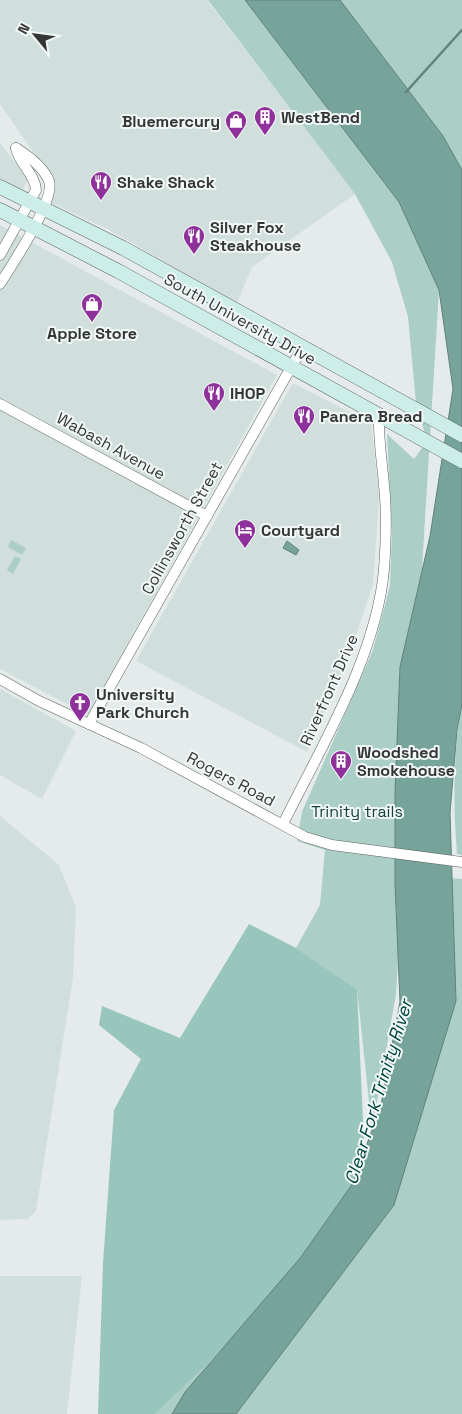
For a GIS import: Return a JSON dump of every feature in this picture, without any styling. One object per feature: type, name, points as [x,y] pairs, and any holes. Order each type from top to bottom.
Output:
[{"type":"main road","name":"South University Drive","points":[[0,186],[123,248],[302,348],[462,434]]},
{"type":"main road","name":"South University Drive","points":[[0,210],[34,226],[462,460]]},
{"type":"main road","points":[[379,414],[384,405],[396,403],[423,413]]},
{"type":"street","points":[[0,255],[36,190],[36,185],[18,158],[16,148],[26,154],[49,180],[49,192],[34,226],[0,284]]},
{"type":"street","name":"Collinsworth Street","points":[[89,724],[302,348]]},
{"type":"street","name":"Wabash Avenue","points":[[0,404],[207,516]]},
{"type":"street","name":"Riverfront Drive","points":[[283,824],[355,676],[374,624],[384,569],[385,530],[379,414]]},
{"type":"street","name":"Rogers Road","points":[[0,679],[39,701],[140,748],[305,837],[332,845],[462,862]]},
{"type":"shaded area","points":[[0,0],[207,0],[355,194],[252,267],[237,303],[111,231],[50,202],[56,185],[0,104]]},
{"type":"shaded area","points":[[245,0],[340,0],[443,136],[462,170],[462,704],[457,730],[450,813],[456,1001],[394,1205],[236,1414],[172,1414],[185,1392],[301,1257],[353,1183],[381,1105],[400,1002],[395,883],[395,793],[400,667],[430,536],[453,389],[439,290],[399,202]]},
{"type":"shaded area","points":[[0,143],[28,179],[23,190],[0,179]]},
{"type":"shaded area","points":[[0,225],[277,375],[88,715],[0,669]]},
{"type":"shaded area","points":[[293,383],[371,423],[379,496],[373,584],[350,654],[307,752],[136,661]]},
{"type":"shaded area","points":[[287,541],[299,550],[296,555],[283,548]]},
{"type":"shaded area","points":[[0,689],[76,731],[42,799],[0,775]]},
{"type":"shaded area","points":[[0,816],[59,865],[76,907],[73,978],[36,1211],[28,1219],[0,1220]]},
{"type":"shaded area","points":[[249,924],[296,948],[357,989],[366,1187],[208,1364],[155,1414],[98,1414],[103,1263],[114,1110],[141,1059],[99,1025],[102,1006],[180,1038]]},
{"type":"shaded area","points":[[0,1276],[82,1276],[67,1414],[0,1414]]},
{"type":"green space","name":"Trinity trails","points":[[208,0],[245,0],[399,202],[439,290],[396,994],[372,1130],[357,989],[296,948],[320,905],[325,850],[297,841],[302,812],[373,650],[390,586],[392,530],[387,434],[414,459],[427,441],[416,402],[408,317],[392,262],[355,194]]},
{"type":"green space","points":[[340,0],[462,0],[462,170],[443,136]]},
{"type":"green space","points":[[11,540],[26,548],[22,555],[8,547]]},
{"type":"green space","points":[[15,556],[21,559],[13,574],[7,570]]},
{"type":"green space","points":[[462,701],[462,855],[457,854],[454,797],[455,758]]},
{"type":"green space","points":[[450,878],[462,879],[462,1414],[155,1414],[208,1364],[250,1394],[456,1001]]},
{"type":"waterway","points":[[406,92],[462,30]]},
{"type":"place","name":"WestBend","points":[[265,136]]},
{"type":"place","name":"Bluemercury","points":[[236,140]]},
{"type":"place","name":"Shake Shack","points":[[101,201]]},
{"type":"place","name":"Silver Fox Steakhouse","points":[[194,255]]},
{"type":"place","name":"Apple Store","points":[[92,323]]},
{"type":"place","name":"IHOP","points":[[214,412]]},
{"type":"place","name":"Panera Bread","points":[[304,435]]},
{"type":"place","name":"Courtyard","points":[[245,549]]},
{"type":"place","name":"University Park Church","points":[[80,722]]},
{"type":"place","name":"Woodshed Smokehouse","points":[[341,780]]},
{"type":"water label","name":"Clear Fork Trinity River","points":[[378,1092]]}]
